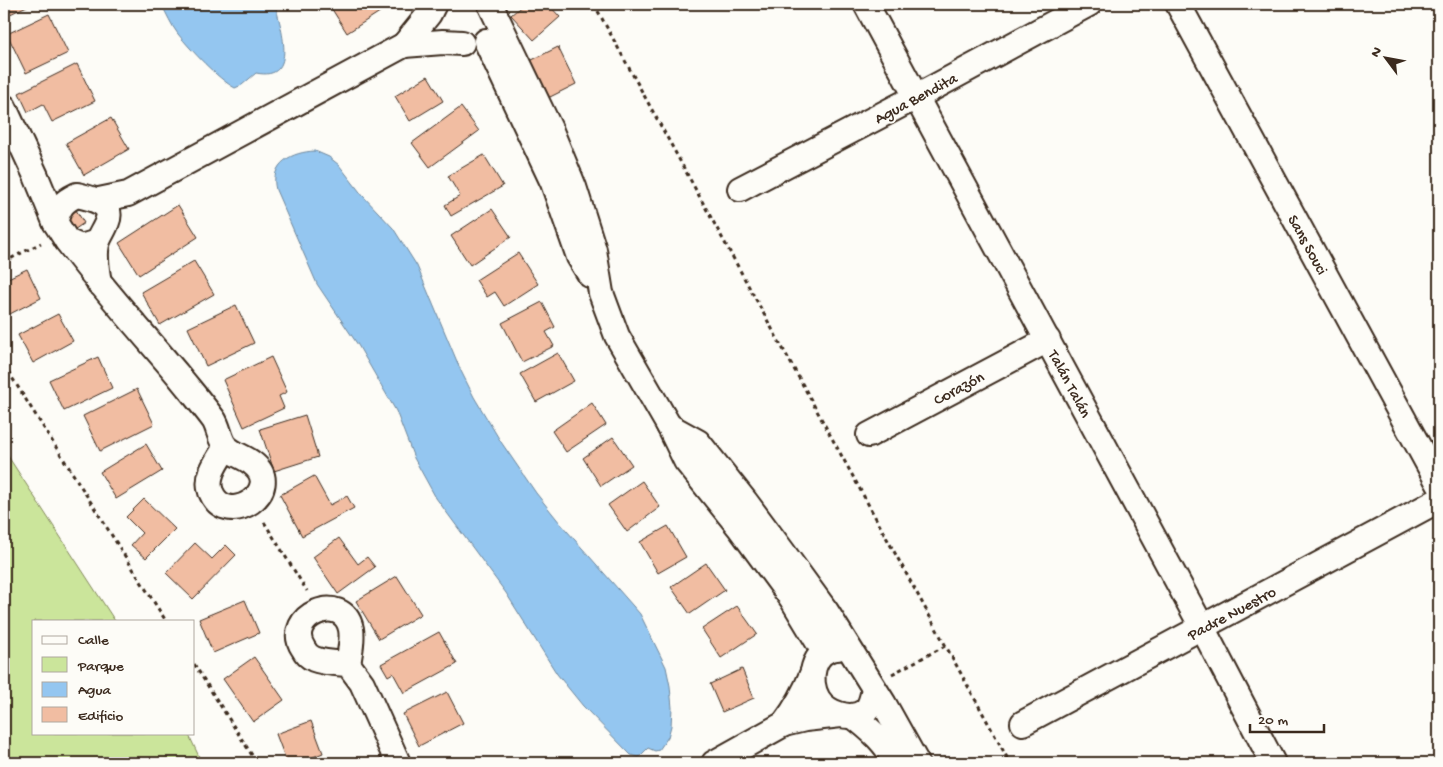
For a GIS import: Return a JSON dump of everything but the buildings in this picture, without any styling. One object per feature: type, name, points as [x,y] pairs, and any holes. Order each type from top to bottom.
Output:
[{"type":"street","points":[[436,4],[440,24],[449,35],[462,43]]},
{"type":"street","points":[[97,242],[81,247],[61,232],[59,209],[65,201],[95,205],[128,194],[404,44],[436,4]]},
{"type":"street","name":"Talán Talán","points":[[866,4],[1202,627],[1273,763]]},
{"type":"street","name":"Agua Bendita","points":[[740,189],[1089,4]]},
{"type":"street","name":"Sans Souci","points":[[1178,4],[1439,484]]},
{"type":"street","points":[[404,44],[443,42],[474,45],[486,41],[492,34],[494,12]]},
{"type":"street","points":[[494,12],[551,131],[574,188],[594,250],[601,293]]},
{"type":"street","points":[[486,41],[553,183],[579,257],[601,293],[617,336],[669,426],[686,461],[739,527],[792,599],[824,652]]},
{"type":"street","points":[[4,107],[61,232],[100,285],[179,376],[215,422],[226,447],[256,466],[261,474],[262,484],[260,493],[252,502],[242,507],[232,508],[221,504],[214,498],[210,489],[209,480],[213,469],[226,447]]},
{"type":"street","points":[[36,176],[63,193],[95,205]]},
{"type":"street","points":[[95,205],[97,242],[95,261],[100,285]]},
{"type":"street","name":"Corazón","points":[[869,435],[1048,340]]},
{"type":"street","points":[[669,426],[698,442],[826,611],[917,763]]},
{"type":"street","name":"Padre Nuestro","points":[[1023,723],[1439,500]]},
{"type":"street","points":[[348,664],[312,658],[300,644],[299,635],[302,624],[319,610],[330,609],[339,612],[346,619],[350,627],[351,638],[348,664],[362,684],[398,763]]},
{"type":"street","points":[[784,724],[797,707],[817,659],[824,652],[833,648],[842,647],[850,650]]},
{"type":"street","points":[[812,674],[818,698],[828,709],[847,716],[875,732],[890,751],[896,763]]},
{"type":"street","points":[[714,763],[784,724],[805,719],[847,716],[865,711],[871,703],[873,687]]},
{"type":"path","points":[[594,4],[1010,763]]},
{"type":"path","points":[[4,262],[61,232]]},
{"type":"path","points":[[4,365],[165,620]]},
{"type":"path","points":[[252,502],[319,610]]},
{"type":"path","points":[[873,687],[946,646]]},
{"type":"path","points":[[195,666],[257,763]]},
{"type":"green space","points":[[4,450],[114,620],[32,620],[32,734],[188,734],[202,763],[4,763]]},
{"type":"water","points":[[161,4],[275,4],[283,37],[283,61],[278,69],[270,73],[256,73],[242,85],[235,88],[213,71],[183,41]]},
{"type":"water","points":[[315,151],[329,157],[339,165],[363,196],[393,228],[417,266],[461,371],[501,442],[536,493],[560,523],[640,614],[666,667],[670,686],[671,726],[668,737],[659,750],[655,751],[648,748],[639,757],[631,755],[583,706],[557,674],[506,593],[436,498],[414,458],[396,411],[358,345],[317,284],[276,190],[276,173],[284,161],[298,154]]}]
